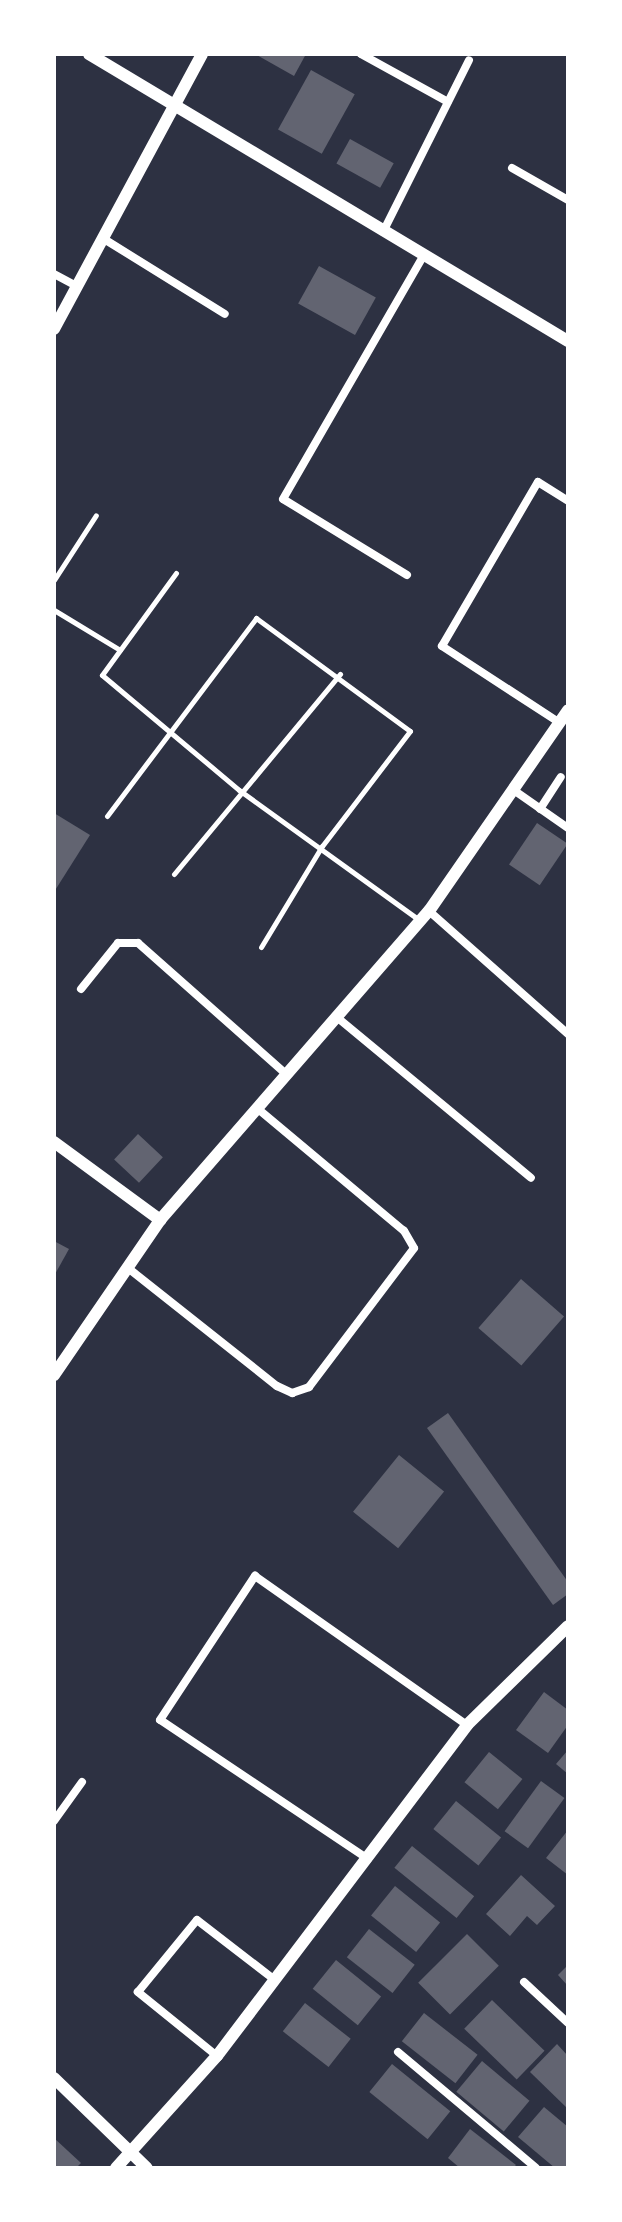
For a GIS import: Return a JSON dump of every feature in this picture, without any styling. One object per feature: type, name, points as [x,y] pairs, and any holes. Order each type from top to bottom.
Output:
[{"type":"street","points":[[89,54],[423,257],[568,341]]},
{"type":"street","points":[[54,329],[202,54]]},
{"type":"street","points":[[361,54],[448,102]]},
{"type":"street","points":[[383,232],[469,60]]},
{"type":"street","points":[[512,168],[568,200]]},
{"type":"street","points":[[104,239],[225,314]]},
{"type":"street","points":[[407,575],[283,499],[423,257]]},
{"type":"street","points":[[54,274],[77,286]]},
{"type":"street","points":[[560,723],[442,646],[538,482],[568,501]]},
{"type":"street","points":[[54,1375],[160,1220],[286,1074],[339,1019],[425,916],[515,791],[568,710]]},
{"type":"street","points":[[540,809],[561,777]]},
{"type":"street","points":[[515,791],[568,828]]},
{"type":"street","points":[[425,916],[568,1034]]},
{"type":"street","points":[[81,989],[118,943],[138,943],[286,1074]]},
{"type":"street","points":[[339,1019],[531,1178]]},
{"type":"street","points":[[128,1268],[277,1386],[292,1393],[309,1387],[414,1248],[404,1231],[258,1109]]},
{"type":"street","points":[[54,1142],[160,1220]]},
{"type":"street","points":[[368,1859],[160,1720],[255,1576],[467,1725]]},
{"type":"street","points":[[116,2168],[217,2056],[467,1725],[568,1626]]},
{"type":"street","points":[[54,1821],[82,1782]]},
{"type":"street","points":[[217,2056],[138,1992],[197,1920],[275,1980]]},
{"type":"street","points":[[524,1982],[568,2023]]},
{"type":"street","points":[[398,2052],[536,2168]]},
{"type":"street","points":[[54,2078],[147,2168]]},
{"type":"lane","points":[[54,580],[96,515]]},
{"type":"lane","points":[[176,573],[102,675],[175,732],[239,790],[425,916]]},
{"type":"lane","points":[[54,610],[120,650]]},
{"type":"lane","points":[[107,816],[175,732],[256,618],[340,674],[410,731],[322,846],[261,947]]},
{"type":"lane","points":[[174,874],[239,790],[340,674]]},
{"type":"building","points":[[255,54],[306,54],[294,76]]},
{"type":"building","points":[[311,70],[355,94],[322,154],[278,129]]},
{"type":"building","points":[[350,139],[394,163],[380,188],[336,163]]},
{"type":"building","points":[[319,266],[376,298],[355,335],[298,304]]},
{"type":"building","points":[[54,813],[90,835],[54,892]]},
{"type":"building","points":[[537,823],[568,844],[540,885],[509,864]]},
{"type":"building","points":[[138,1134],[163,1157],[139,1183],[114,1160]]},
{"type":"building","points":[[54,1241],[69,1249],[54,1276]]},
{"type":"building","points":[[521,1279],[564,1316],[521,1365],[478,1328]]},
{"type":"building","points":[[448,1413],[568,1582],[568,1594],[553,1605],[427,1428]]},
{"type":"building","points":[[399,1455],[444,1492],[398,1548],[353,1512]]},
{"type":"building","points":[[544,1692],[568,1710],[568,1725],[548,1753],[516,1730]]},
{"type":"building","points":[[568,1750],[568,1774],[556,1764]]},
{"type":"building","points":[[489,1752],[522,1779],[498,1809],[464,1782]]},
{"type":"building","points":[[541,1781],[564,1798],[528,1848],[505,1831]]},
{"type":"building","points":[[456,1801],[501,1838],[478,1865],[433,1829]]},
{"type":"building","points":[[568,1830],[568,1875],[546,1858]]},
{"type":"building","points":[[412,1846],[474,1896],[457,1918],[394,1868]]},
{"type":"building","points":[[521,1875],[555,1906],[537,1925],[527,1916],[510,1936],[486,1914]]},
{"type":"building","points":[[395,1886],[440,1923],[416,1952],[371,1916]]},
{"type":"building","points":[[369,1929],[415,1965],[393,1993],[347,1957]]},
{"type":"building","points":[[467,1934],[499,1966],[450,2015],[418,1983]]},
{"type":"building","points":[[336,1960],[381,1997],[358,2025],[313,1989]]},
{"type":"building","points":[[568,1965],[568,1986],[558,1975]]},
{"type":"building","points":[[492,2000],[545,2051],[517,2079],[464,2029]]},
{"type":"building","points":[[305,2003],[351,2039],[329,2067],[283,2031]]},
{"type":"building","points":[[424,2013],[478,2055],[455,2083],[402,2041]]},
{"type":"building","points":[[557,2044],[568,2056],[568,2109],[530,2072]]},
{"type":"building","points":[[482,2061],[529,2101],[504,2131],[456,2092]]},
{"type":"building","points":[[392,2064],[450,2111],[428,2139],[369,2092]]},
{"type":"building","points":[[544,2107],[568,2127],[568,2168],[555,2168],[518,2137]]},
{"type":"building","points":[[470,2129],[516,2165],[513,2168],[460,2168],[448,2158]]},
{"type":"building","points":[[54,2138],[81,2163],[76,2168],[54,2168]]}]
